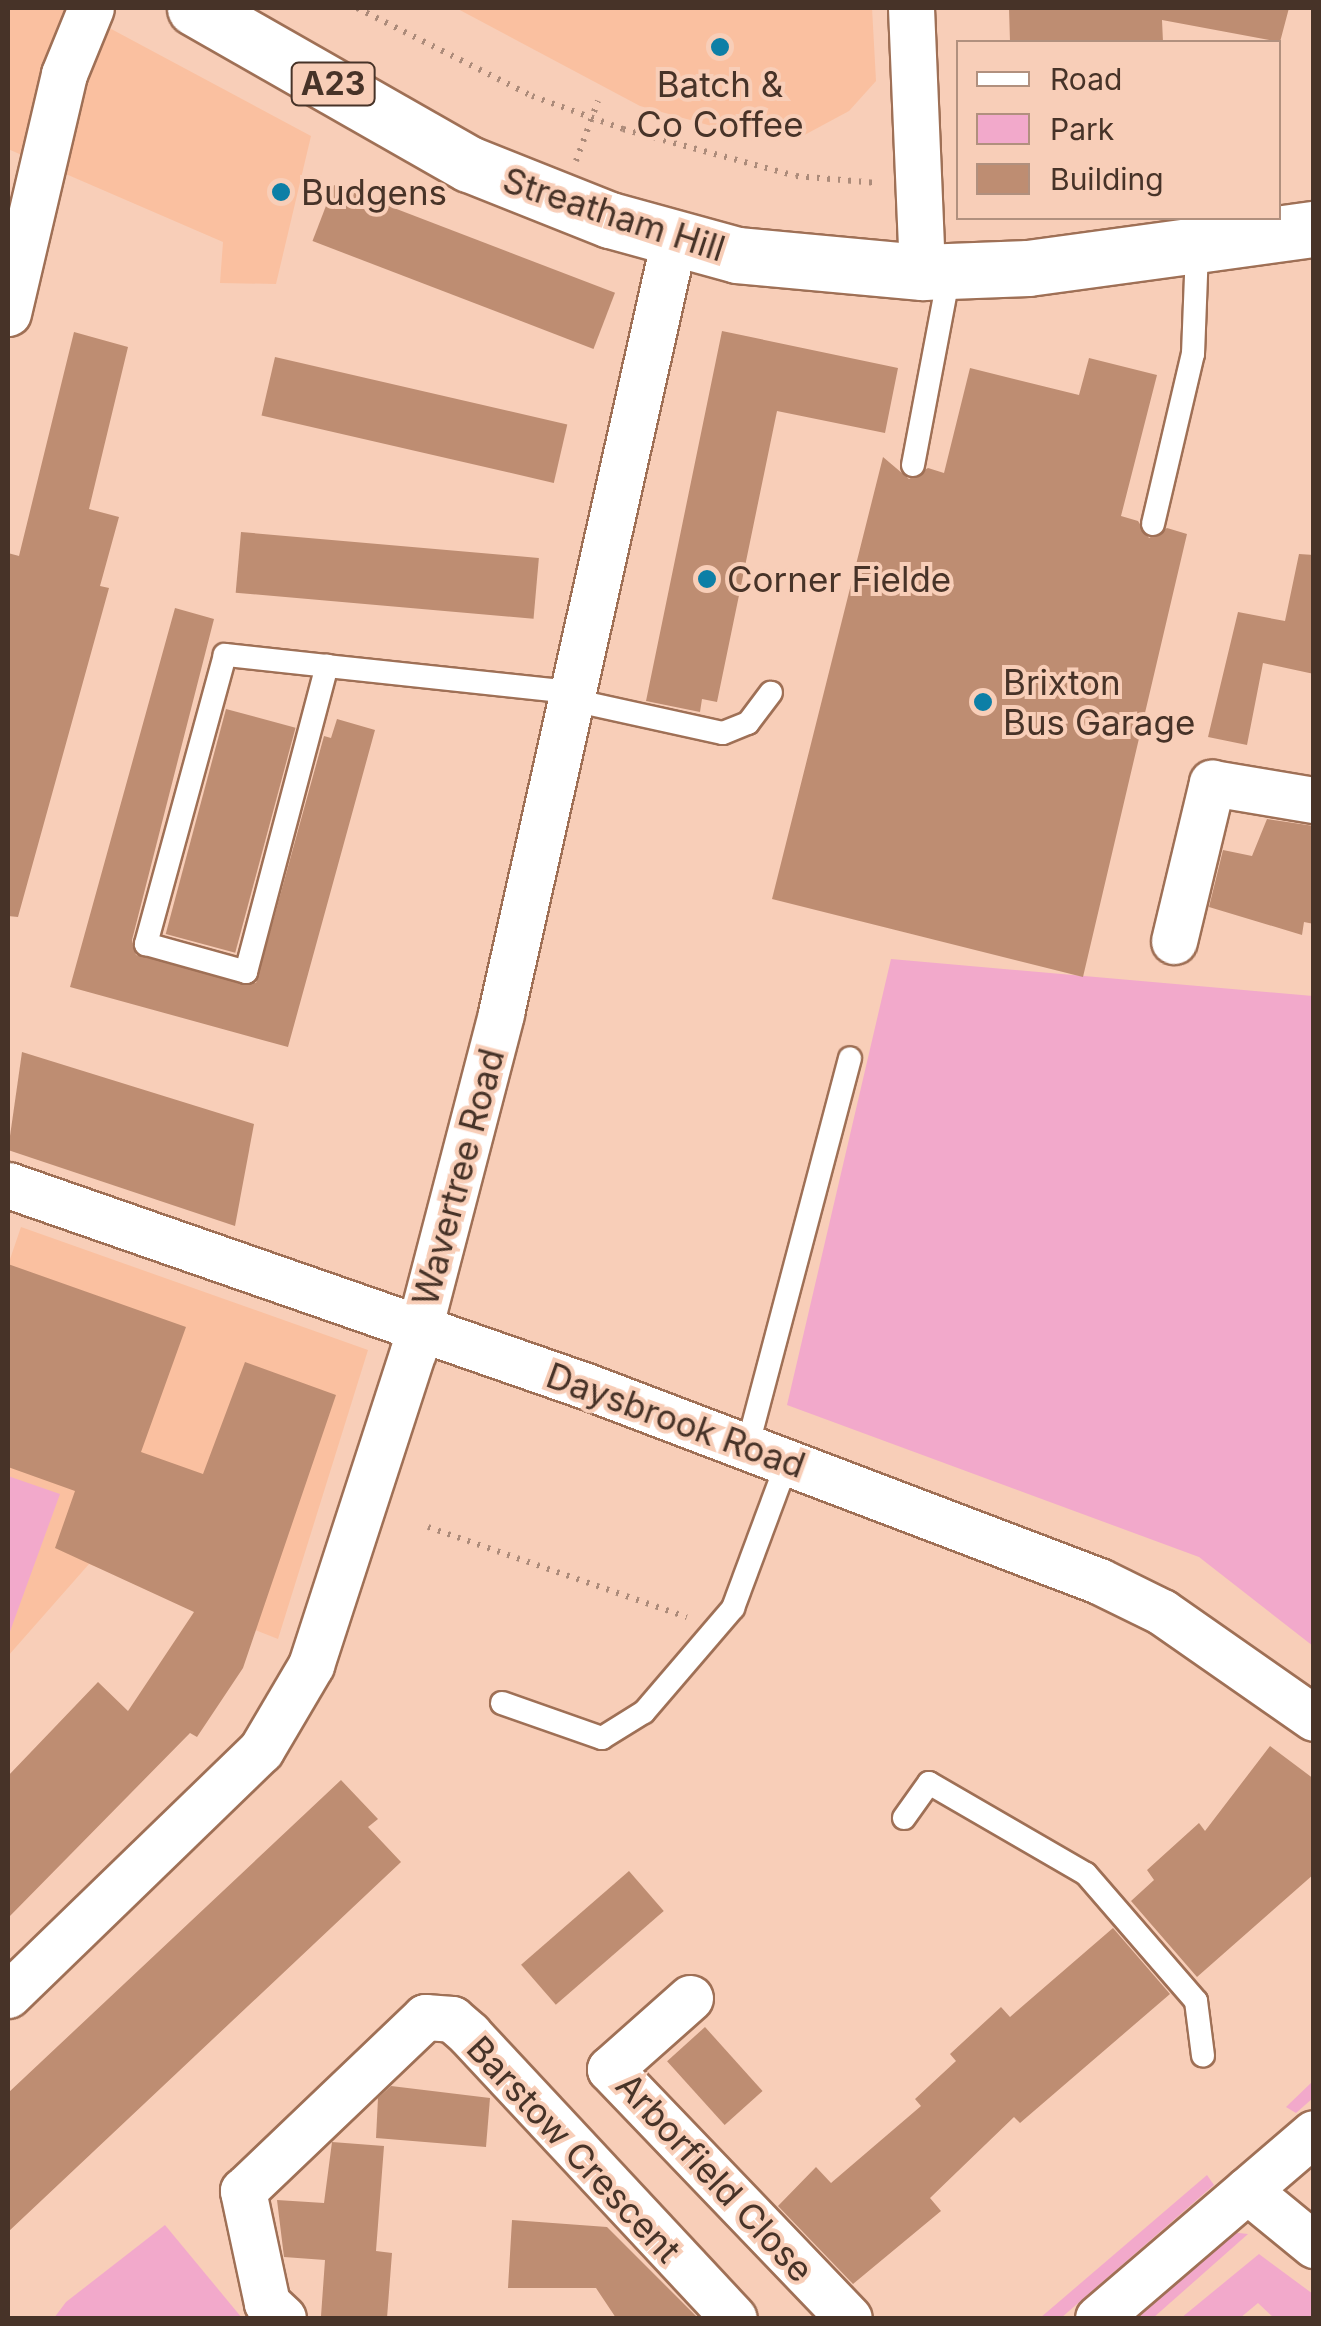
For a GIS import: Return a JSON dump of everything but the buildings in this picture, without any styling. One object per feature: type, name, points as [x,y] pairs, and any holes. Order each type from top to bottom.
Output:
[{"type":"highway","name":"Streatham Hill","points":[[195,8],[470,164],[674,239],[769,259],[936,271],[1197,248],[1314,229]]},
{"type":"street","points":[[8,312],[68,62],[90,8]]},
{"type":"street","points":[[911,8],[915,111],[936,271]]},
{"type":"street","name":"Wavertree Road","points":[[8,1995],[281,1725],[311,1665],[419,1329],[578,697],[674,239]]},
{"type":"street","points":[[1174,941],[1212,783],[1314,800]]},
{"type":"street","name":"Daysbrook Road","points":[[8,1186],[419,1329],[1099,1580],[1162,1612],[1314,1718]]},
{"type":"street","name":"Arborfield Close","points":[[690,1998],[610,2070],[850,2318]]},
{"type":"street","name":"Barstow Crescent","points":[[283,2318],[267,2303],[244,2191],[425,2017],[452,2019],[469,2034],[734,2318]]},
{"type":"street","points":[[1098,2318],[1314,2133]]},
{"type":"street","points":[[1247,2190],[1314,2245]]},
{"type":"lane","points":[[1153,524],[1192,354],[1197,248]]},
{"type":"lane","points":[[912,465],[936,271]]},
{"type":"lane","points":[[326,666],[246,972],[146,944],[225,655],[326,666],[578,697],[723,733],[748,723],[770,693]]},
{"type":"lane","points":[[502,1703],[602,1738],[644,1712],[716,1627],[756,1559],[767,1455],[850,1058]]},
{"type":"lane","points":[[904,1818],[930,1782],[1086,1874],[1196,2001],[1204,2056]]},
{"type":"path","points":[[356,8],[504,82],[592,118],[796,176],[853,182]]},
{"type":"path","points":[[570,176],[598,101]]},
{"type":"path","points":[[428,1527],[716,1627]]},
{"type":"shaded area","points":[[8,8],[72,8],[311,136],[276,284],[220,283],[223,242],[8,149]]},
{"type":"shaded area","points":[[456,8],[872,8],[876,81],[849,111],[797,139],[726,130],[640,106]]},
{"type":"shaded area","points":[[21,1227],[368,1350],[278,1639],[89,1564],[8,1656],[8,1265]]},
{"type":"green space","points":[[891,959],[1313,996],[1313,1646],[1199,1557],[787,1405]]},
{"type":"green space","points":[[8,1476],[60,1494],[8,1637]]},
{"type":"green space","points":[[1313,2081],[1313,2098],[1296,2113],[1286,2107]]},
{"type":"green space","points":[[1207,2175],[1214,2185],[1061,2318],[1040,2318]]},
{"type":"green space","points":[[165,2225],[242,2318],[54,2318],[66,2302]]},
{"type":"green space","points":[[1230,2232],[1248,2234],[1153,2318],[1138,2318]]},
{"type":"green space","points":[[1259,2254],[1313,2294],[1313,2318],[1274,2318],[1258,2303],[1240,2318],[1181,2318]]},
{"type":"place","name":"Batch & Co Coffee","points":[[720,47]]},
{"type":"place","name":"Budgens","points":[[281,192]]},
{"type":"place","name":"Corner Fielde","points":[[707,579]]},
{"type":"place","name":"Brixton Bus Garage","points":[[983,702]]}]
